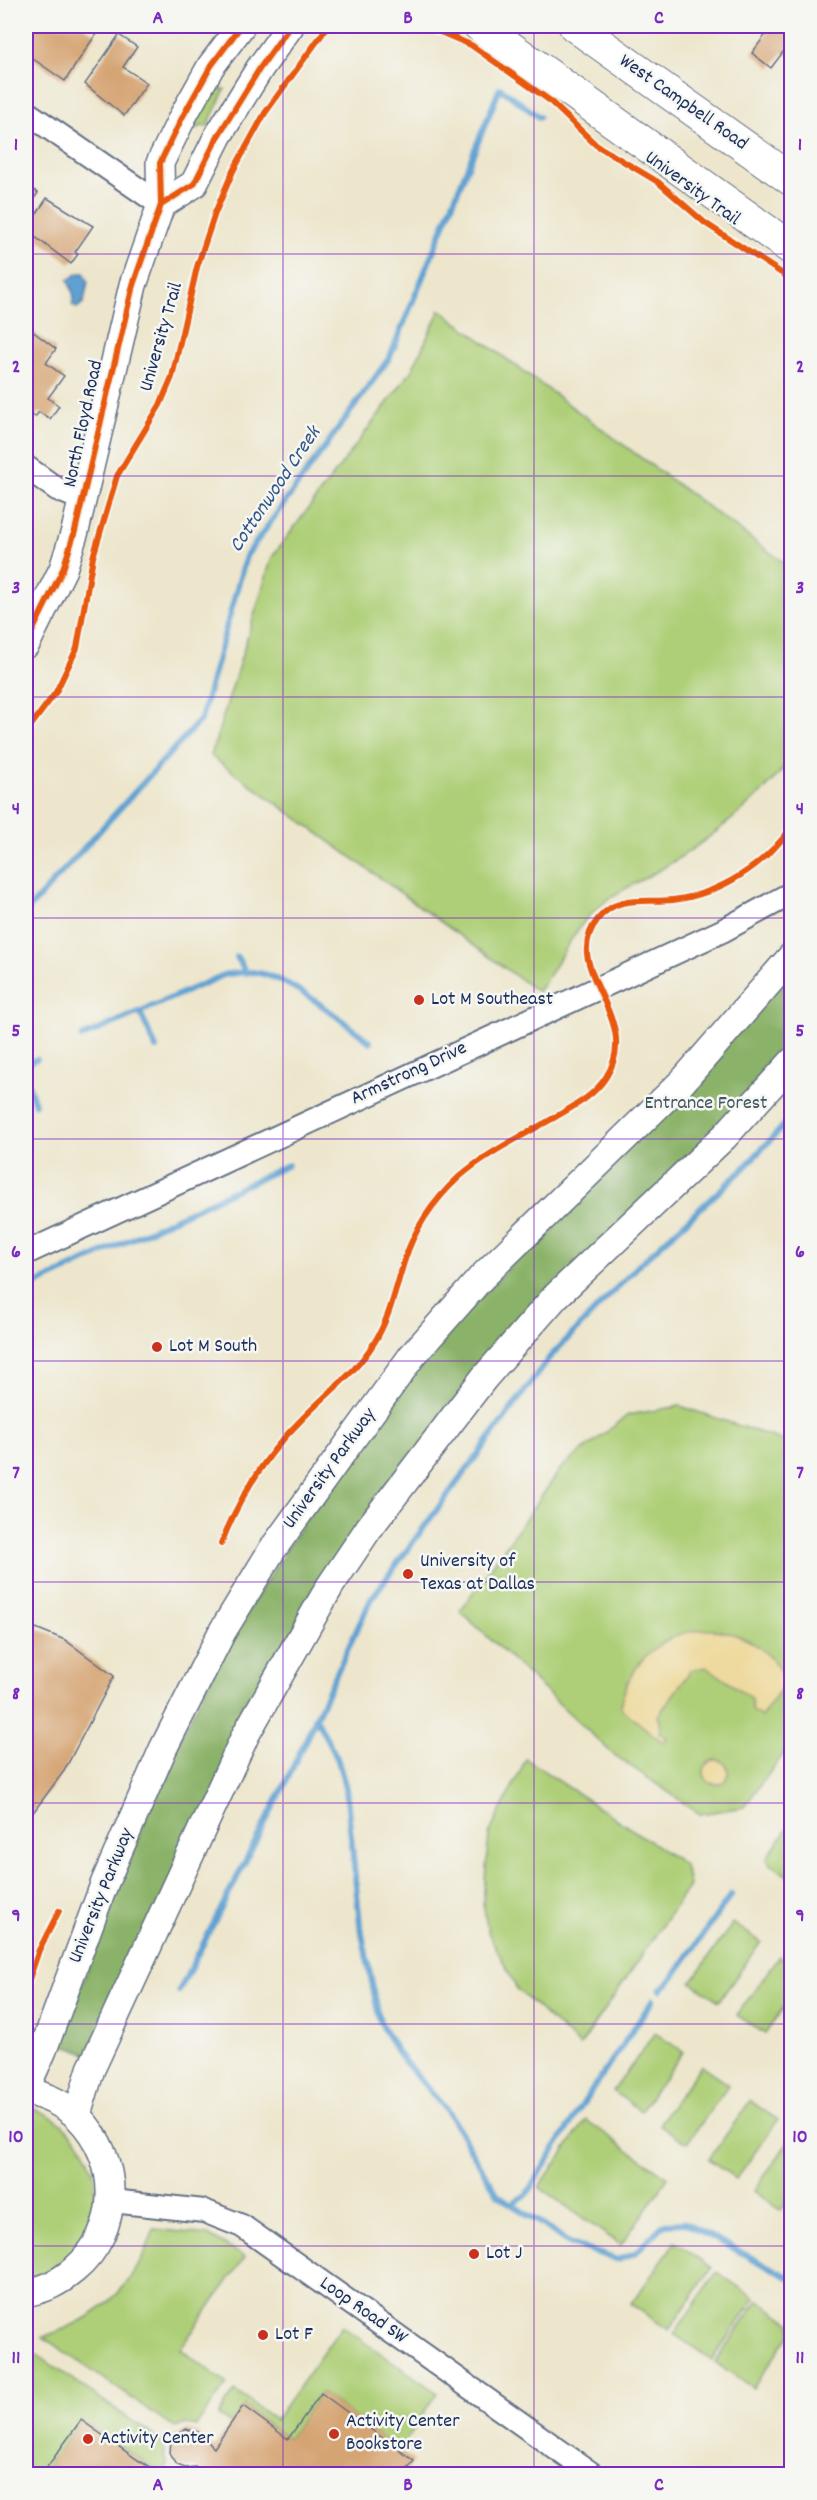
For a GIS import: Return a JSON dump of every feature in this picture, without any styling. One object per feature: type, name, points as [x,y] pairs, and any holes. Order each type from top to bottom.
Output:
[{"type":"main road","points":[[480,26],[792,249]]},
{"type":"main road","name":"West Campbell Road","points":[[575,26],[792,180]]},
{"type":"street","name":"North Floyd Road","points":[[26,644],[63,570],[84,500],[105,398],[133,285],[160,205],[160,164],[206,76],[241,26]]},
{"type":"street","points":[[26,112],[160,205],[194,184],[254,77],[290,26]]},
{"type":"street","points":[[26,467],[57,489],[84,500]]},
{"type":"street","name":"Armstrong Drive","points":[[26,1252],[711,936],[792,893]]},
{"type":"street","name":"University Parkway","points":[[26,2089],[105,1882],[163,1749],[222,1632],[272,1550],[412,1356],[481,1278],[683,1081],[792,956]]},
{"type":"street","points":[[77,2115],[96,2058],[246,1734],[330,1586],[369,1528],[484,1378],[555,1297],[725,1136],[792,1062]]},
{"type":"street","points":[[26,2089],[50,2098],[77,2115],[97,2140],[109,2169],[112,2201],[104,2232],[87,2259],[62,2280],[26,2292]]},
{"type":"street","name":"Loop Road SW","points":[[112,2201],[204,2211],[242,2226],[592,2475]]},
{"type":"green space","points":[[225,89],[207,127],[201,126],[190,132],[212,91]]},
{"type":"green space","points":[[440,310],[791,568],[791,757],[750,803],[715,833],[663,868],[618,893],[593,912],[571,939],[538,992],[211,756],[272,557],[412,370]]},
{"type":"green space","name":"Entrance Forest","points":[[791,972],[791,1044],[320,1578],[88,2055],[59,2043],[169,1759],[235,1631],[305,1520],[421,1360]]},
{"type":"green space","points":[[680,1406],[791,1443],[791,1744],[744,1807],[700,1814],[613,1754],[460,1611],[562,1467],[628,1415]]},
{"type":"green space","points":[[526,1759],[685,1865],[689,1886],[580,2046],[517,1989],[488,1932],[483,1903],[489,1834]]},
{"type":"green space","points":[[791,1823],[791,1878],[769,1863],[767,1858]]},
{"type":"green space","points":[[733,1923],[761,1942],[719,2001],[691,1982]]},
{"type":"green space","points":[[779,1956],[791,1965],[791,1997],[765,2034],[737,2015]]},
{"type":"green space","points":[[655,2033],[683,2052],[641,2111],[613,2091]]},
{"type":"green space","points":[[701,2065],[729,2085],[687,2143],[659,2124]]},
{"type":"green space","points":[[750,2101],[778,2120],[736,2179],[709,2159]]},
{"type":"green space","points":[[26,2108],[37,2110],[53,2118],[79,2142],[94,2175],[96,2193],[94,2210],[79,2243],[58,2265],[26,2278]]},
{"type":"green space","points":[[586,2120],[668,2178],[621,2245],[539,2187]]},
{"type":"green space","points":[[791,2138],[791,2196],[781,2211],[754,2191]]},
{"type":"green space","points":[[154,2229],[208,2235],[245,2257],[180,2349],[227,2384],[196,2426],[186,2424],[175,2428],[43,2337],[83,2320],[113,2298],[137,2268]]},
{"type":"green space","points":[[675,2242],[712,2268],[669,2330],[631,2304]]},
{"type":"green space","points":[[717,2272],[755,2298],[712,2360],[674,2334]]},
{"type":"green space","points":[[758,2300],[791,2323],[791,2333],[753,2388],[715,2362]]},
{"type":"green space","points":[[342,2326],[437,2393],[402,2447],[396,2443],[393,2446],[321,2393],[288,2439],[244,2406],[231,2424],[218,2415],[235,2391],[275,2420]]},
{"type":"green space","points":[[26,2347],[164,2443],[164,2457],[168,2465],[162,2474],[81,2420],[42,2474],[26,2474]]},
{"type":"sand","points":[[715,1630],[738,1636],[758,1646],[781,1671],[786,1682],[761,1717],[752,1710],[752,1699],[707,1667],[691,1670],[658,1716],[661,1725],[659,1732],[667,1738],[664,1743],[620,1708],[625,1691],[641,1662],[665,1641],[680,1634]]},
{"type":"sand","points":[[716,1760],[725,1763],[728,1772],[725,1781],[716,1784],[707,1781],[704,1772],[707,1763]]},
{"type":"water","points":[[78,273],[84,273],[88,281],[84,302],[77,308],[72,305],[74,296],[68,280]]},
{"type":"building","points":[[28,26],[82,26],[96,34],[65,81],[26,54]]},
{"type":"building","points":[[772,26],[792,26],[792,59],[783,52],[771,68],[752,53]]},
{"type":"building","points":[[119,35],[137,47],[123,67],[147,83],[124,116],[85,84]]},
{"type":"building","points":[[26,184],[38,193],[26,210]]},
{"type":"building","points":[[47,198],[93,226],[75,252],[78,254],[71,264],[26,230]]},
{"type":"building","points":[[31,330],[56,349],[46,363],[64,376],[48,398],[59,406],[50,419],[39,412],[35,417],[26,410],[26,338]]},
{"type":"building","points":[[26,1624],[65,1640],[114,1676],[64,1771],[26,1822]]},
{"type":"building","name":"Activity Center Bookstore","points":[[321,2393],[414,2461],[404,2474],[205,2474],[195,2467],[185,2468],[177,2465],[170,2454],[171,2438],[186,2429],[198,2432],[214,2448],[243,2406],[288,2439]]},
{"type":"building","name":"Activity Center","points":[[81,2420],[138,2460],[161,2474],[42,2474]]},
{"type":"waterway","name":"Cottonwood Creek","points":[[26,912],[201,719],[246,556],[390,357],[500,88],[539,117]]},
{"type":"waterway","points":[[237,957],[246,973]]},
{"type":"waterway","points":[[82,1037],[226,974],[250,972],[264,974],[296,989],[329,1010],[370,1042]]},
{"type":"waterway","points":[[140,1012],[156,1048]]},
{"type":"waterway","points":[[26,1063],[37,1059]]},
{"type":"waterway","points":[[26,1078],[35,1104]]},
{"type":"waterway","points":[[179,1991],[286,1782],[371,1599],[549,1358],[641,1263],[741,1171],[792,1117]]},
{"type":"waterway","points":[[26,1289],[288,1165]]},
{"type":"waterway","points":[[315,1717],[337,1758],[346,1788],[360,1924],[380,2022],[399,2055],[448,2112],[498,2195],[571,2244],[618,2260],[635,2253],[664,2224],[685,2223],[792,2279]]},
{"type":"waterway","points":[[660,1990],[671,1980],[731,1895]]},
{"type":"waterway","points":[[512,2203],[526,2195],[586,2099],[653,2000]]},
{"type":"cycle path","points":[[26,644],[63,569],[75,531],[133,285],[161,205],[160,163],[211,66],[241,26]]},
{"type":"cycle path","points":[[161,205],[194,184],[218,136],[260,68],[290,26]]},
{"type":"cycle path","name":"University Trail","points":[[26,732],[56,692],[77,648],[93,557],[117,476],[160,405],[172,377],[197,267],[215,213],[233,171],[265,113],[328,26]]},
{"type":"cycle path","name":"University Trail","points":[[426,26],[471,45],[549,100],[596,145],[658,182],[705,223],[792,280]]},
{"type":"cycle path","points":[[221,1544],[246,1492],[266,1461],[290,1431],[341,1382],[374,1343],[388,1314],[413,1238],[425,1216],[441,1196],[459,1177],[480,1161],[581,1102],[595,1091],[606,1077],[615,1055],[615,1034],[610,1014],[587,957],[588,938],[598,919],[606,911],[623,903],[691,897],[724,884],[755,865],[781,841],[792,827]]},
{"type":"cycle path","points":[[26,1988],[39,1950],[59,1911]]},
{"type":"place","name":"Lot M Southeast","points":[[419,1000]]},
{"type":"place","name":"Lot M South","points":[[157,1347]]},
{"type":"place","name":"University of Texas at Dallas","points":[[408,1574]]},
{"type":"place","name":"Lot J","points":[[474,2254]]},
{"type":"place","name":"Lot F","points":[[263,2335]]},
{"type":"place","name":"Activity Center Bookstore","points":[[334,2434]]},
{"type":"place","name":"Activity Center","points":[[88,2439]]}]
